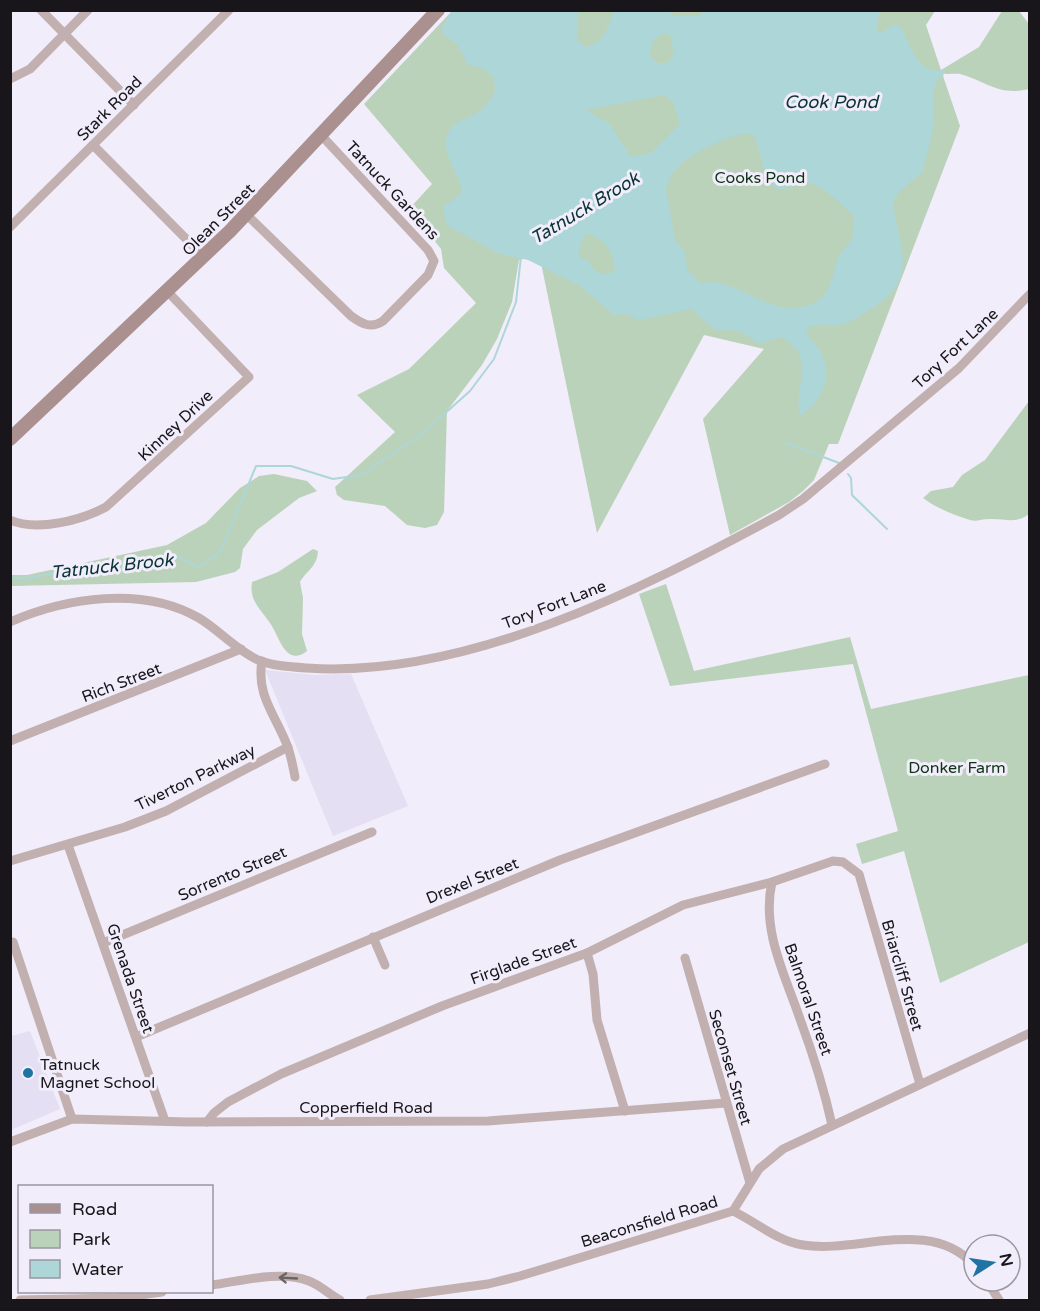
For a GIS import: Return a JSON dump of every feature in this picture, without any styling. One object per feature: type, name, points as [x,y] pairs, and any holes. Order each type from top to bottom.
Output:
[{"type":"street","points":[[41,10],[134,105]]},
{"type":"street","points":[[10,79],[30,69],[88,10]]},
{"type":"street","name":"Stark Road","points":[[10,227],[229,10]]},
{"type":"street","name":"Olean Street","points":[[10,439],[204,257],[438,10]]},
{"type":"street","name":"Tatnuck Gardens","points":[[246,214],[351,316],[364,324],[375,326],[383,321],[428,275],[434,261],[428,250],[321,135]]},
{"type":"street","points":[[93,146],[204,257]]},
{"type":"street","name":"Kinney Drive","points":[[10,520],[21,524],[50,523],[91,514],[110,504],[249,377],[168,292]]},
{"type":"street","name":"Tory Fort Lane","points":[[10,622],[85,600],[165,604],[198,618],[262,661],[309,668],[345,668],[402,664],[447,656],[552,621],[655,578],[762,524],[803,499],[959,368],[1029,296]]},
{"type":"street","name":"Rich Street","points":[[10,741],[241,649]]},
{"type":"street","points":[[262,661],[259,678],[261,691],[288,747],[296,777]]},
{"type":"street","name":"Tiverton Parkway","points":[[10,861],[68,845],[166,811],[288,747]]},
{"type":"street","name":"Drexel Street","points":[[136,1037],[560,860],[825,764]]},
{"type":"street","name":"Sorrento Street","points":[[103,943],[372,832]]},
{"type":"street","name":"Grenada Street","points":[[68,845],[165,1121]]},
{"type":"street","name":"Firglade Street","points":[[207,1122],[213,1113],[228,1102],[281,1074],[442,1006],[586,953],[682,904],[772,882],[833,861],[843,862],[859,874]]},
{"type":"street","name":"Briarcliff Street","points":[[859,874],[920,1084]]},
{"type":"street","name":"Balmoral Street","points":[[772,882],[767,903],[771,932],[823,1087],[832,1125]]},
{"type":"street","points":[[373,937],[385,965]]},
{"type":"street","points":[[10,943],[13,942],[72,1119]]},
{"type":"street","points":[[586,953],[593,974],[597,1020],[625,1111]]},
{"type":"street","name":"Seconset Street","points":[[685,958],[750,1184]]},
{"type":"street","name":"Beaconsfield Road","points":[[370,1300],[488,1284],[733,1211],[759,1169],[783,1149],[1029,1033]]},
{"type":"street","name":"Copperfield Road","points":[[10,1142],[72,1119],[207,1122],[478,1121],[550,1118],[726,1103]]},
{"type":"street","points":[[733,1211],[765,1230],[800,1245],[840,1247],[891,1239],[912,1239],[957,1252],[962,1256]]},
{"type":"street","points":[[213,1285],[279,1277],[297,1278],[310,1281],[340,1300]]},
{"type":"street","points":[[20,1300],[129,1298],[156,1293]]},
{"type":"shaded area","points":[[265,670],[315,675],[351,674],[408,806],[333,836]]},
{"type":"shaded area","name":"Tatnuck Magnet School","points":[[30,1031],[60,1109],[11,1130],[11,1036]]},
{"type":"green space","name":"Cooks Pond","points":[[452,11],[935,11],[926,25],[941,70],[979,47],[1002,11],[1019,11],[1029,24],[1029,89],[1009,91],[960,74],[942,73],[960,126],[838,444],[829,444],[814,480],[789,502],[730,535],[703,419],[764,349],[704,335],[597,533],[541,263],[528,258],[519,260],[512,302],[497,339],[482,365],[447,411],[444,512],[437,525],[425,528],[407,525],[385,506],[344,500],[337,495],[335,487],[395,432],[357,395],[409,369],[476,303],[444,268],[441,249],[409,209],[432,184],[364,104]]},
{"type":"green space","points":[[1029,401],[1030,513],[1015,520],[972,521],[945,511],[923,498],[931,491],[953,487],[962,475],[985,460]]},
{"type":"green space","points":[[274,474],[307,481],[317,491],[299,498],[257,530],[243,549],[240,568],[235,572],[196,582],[11,586],[11,575],[27,575],[167,545],[206,523],[240,488],[259,476]]},
{"type":"green space","points":[[313,549],[318,551],[316,561],[300,582],[303,598],[302,634],[307,651],[293,655],[284,648],[256,604],[252,594],[252,582],[278,572]]},
{"type":"green space","name":"Donker Farm","points":[[666,584],[694,671],[850,637],[871,709],[1029,675],[1029,942],[940,983],[904,851],[862,864],[856,844],[898,831],[853,664],[670,686],[639,594]]},
{"type":"water","name":"Cook Pond","points":[[703,10],[880,11],[876,26],[878,32],[883,32],[894,25],[901,27],[921,64],[934,71],[942,70],[944,75],[938,79],[933,90],[934,125],[923,171],[899,192],[893,202],[903,261],[897,285],[887,297],[850,321],[838,325],[816,325],[807,329],[809,338],[823,357],[826,375],[825,384],[817,400],[811,408],[800,415],[801,359],[797,351],[782,337],[760,344],[740,331],[714,329],[691,309],[639,320],[626,314],[614,315],[579,285],[528,260],[498,253],[447,225],[443,207],[462,193],[448,155],[446,139],[452,127],[480,111],[487,104],[495,89],[492,76],[479,67],[468,65],[457,44],[445,36],[442,28],[452,11],[578,11],[577,40],[586,47],[602,37],[615,11],[670,11],[671,16],[701,16]],"holes":[[[665,33],[672,37],[673,57],[666,63],[656,63],[650,55],[653,41]],[[664,95],[673,102],[680,124],[651,153],[631,157],[609,123],[585,110]],[[747,133],[755,137],[765,172],[775,188],[781,189],[809,182],[825,190],[853,215],[853,236],[838,258],[830,285],[817,302],[787,308],[774,305],[726,285],[713,282],[700,283],[687,269],[685,252],[675,239],[666,190],[669,179],[686,160],[723,140]],[[586,233],[598,239],[610,250],[615,269],[609,274],[596,272],[587,260],[579,257],[579,248]]]},
{"type":"waterway","name":"Tatnuck Brook","points":[[10,578],[25,578],[176,556],[198,567],[220,553],[256,466],[291,466],[333,479],[361,475],[423,433],[470,391],[494,359],[516,302],[521,256]]},
{"type":"waterway","points":[[786,443],[839,463]]},
{"type":"waterway","points":[[848,474],[851,478],[852,495],[887,529]]},
{"type":"place","name":"Tatnuck Magnet School","points":[[28,1073]]}]
